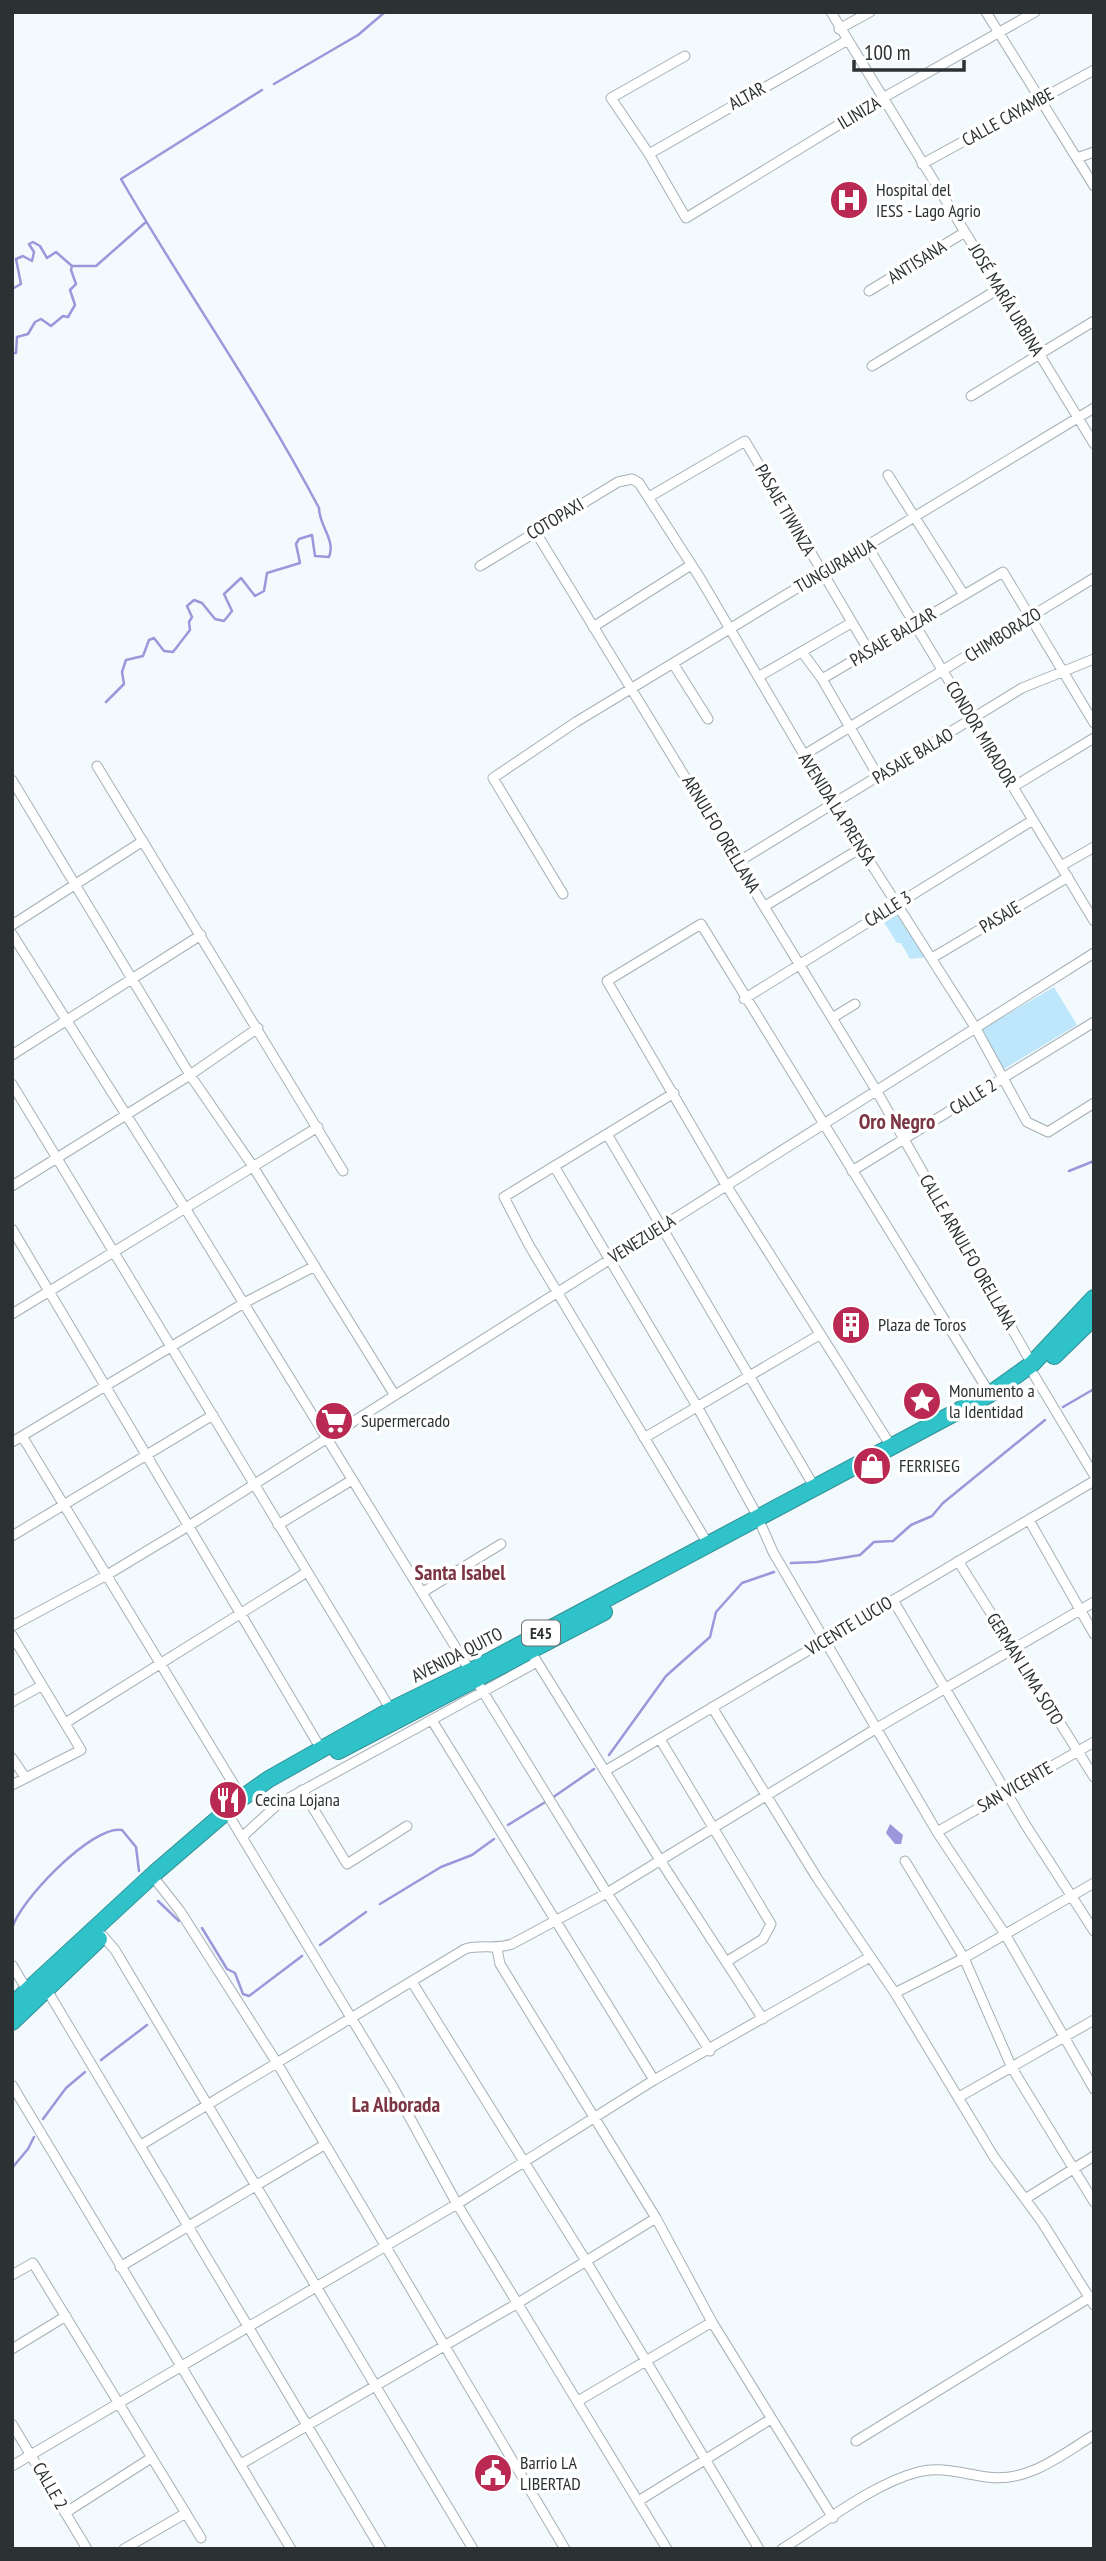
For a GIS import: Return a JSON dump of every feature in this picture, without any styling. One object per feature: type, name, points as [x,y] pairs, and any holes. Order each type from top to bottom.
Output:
[{"type":"highway","name":"AVENIDA QUITO","points":[[12,2005],[242,1798],[391,1710],[478,1681],[534,1657],[815,1488],[1033,1370],[1094,1298]]},
{"type":"highway","name":"AVENIDA QUITO","points":[[12,2022],[158,1883],[272,1787],[478,1681],[708,1544],[760,1522],[982,1409],[1092,1322]]},
{"type":"street","name":"JOSÉ MARÍA URBINA","points":[[831,12],[881,99],[1094,444]]},
{"type":"street","points":[[839,29],[870,12]]},
{"type":"street","points":[[986,12],[1094,186]]},
{"type":"street","name":"ILINIZA","points":[[649,153],[686,218],[881,99],[1035,12]]},
{"type":"street","name":"ALTAR","points":[[649,153],[846,41]]},
{"type":"street","points":[[649,153],[611,98],[685,56]]},
{"type":"street","name":"CALLE CAYAMBE","points":[[922,163],[1094,70]]},
{"type":"street","points":[[1077,158],[1094,152]]},
{"type":"street","name":"ANTISANA","points":[[869,291],[965,232]]},
{"type":"street","points":[[872,366],[1000,288]]},
{"type":"street","points":[[971,396],[1094,321]]},
{"type":"street","name":"TUNGURAHUA","points":[[563,894],[493,778],[576,722],[1094,408]]},
{"type":"street","name":"PASAJE TIWINZA","points":[[649,497],[745,441],[869,651]]},
{"type":"street","points":[[888,475],[964,595]]},
{"type":"street","name":"AVENIDA LA PRENSA","points":[[632,479],[639,483],[649,497],[833,804],[975,1027],[1027,1122],[1048,1132],[1094,1103]]},
{"type":"street","name":"COTOPAXI","points":[[480,566],[618,482],[632,479]]},
{"type":"street","name":"ARNULFO ORELLANA","points":[[535,531],[801,964],[903,1140]]},
{"type":"street","name":"CONDOR MIRADOR","points":[[868,547],[1094,921]]},
{"type":"street","points":[[593,627],[691,565]]},
{"type":"street","name":"PASAJE BALZAR","points":[[822,679],[1003,572],[1030,618]]},
{"type":"street","name":"CHIMBORAZO","points":[[804,755],[1094,578]]},
{"type":"street","points":[[1030,618],[1094,723]]},
{"type":"street","points":[[758,677],[851,623]]},
{"type":"street","points":[[802,652],[822,679],[878,776]]},
{"type":"street","name":"PASAJE BALAO","points":[[738,862],[1022,688],[1094,659]]},
{"type":"street","points":[[674,665],[708,719]]},
{"type":"street","points":[[1013,787],[1094,738]]},
{"type":"street","points":[[97,766],[343,1171]]},
{"type":"street","points":[[12,780],[190,1075],[252,1165],[394,1394]]},
{"type":"street","name":"CALLE 3","points":[[744,999],[1033,820]]},
{"type":"street","points":[[12,925],[142,841]]},
{"type":"street","points":[[1061,866],[1094,847]]},
{"type":"street","points":[[765,906],[861,848]]},
{"type":"street","name":"PASAJE","points":[[932,958],[1068,877]]},
{"type":"street","points":[[891,1446],[726,1185],[607,981],[701,925],[744,999],[990,1394]]},
{"type":"street","points":[[12,934],[244,1303],[607,1893],[710,2051]]},
{"type":"street","points":[[12,1055],[201,935]]},
{"type":"street","name":"VENEZUELA","points":[[12,1626],[107,1575],[190,1525],[1094,953]]},
{"type":"street","points":[[832,1018],[855,1004]]},
{"type":"street","name":"CALLE 2","points":[[852,1171],[1094,1022]]},
{"type":"street","points":[[12,1186],[190,1075],[258,1028]]},
{"type":"street","points":[[12,1084],[391,1710]]},
{"type":"street","points":[[674,1093],[504,1197],[529,1245],[708,1544]]},
{"type":"street","points":[[12,1314],[318,1127]]},
{"type":"street","points":[[607,1134],[815,1488]]},
{"type":"street","name":"CALLE ARNULFO ORELLANA","points":[[903,1140],[1094,1475]]},
{"type":"street","points":[[554,1166],[608,1261],[698,1408],[760,1522],[773,1552],[937,1832],[1005,1934],[1094,2089]]},
{"type":"street","points":[[12,1230],[321,1749]]},
{"type":"street","points":[[12,1442],[244,1303],[316,1266]]},
{"type":"street","points":[[644,1438],[819,1335]]},
{"type":"street","points":[[12,1536],[213,1415]]},
{"type":"street","points":[[22,1436],[242,1798]]},
{"type":"street","points":[[278,1525],[352,1480]]},
{"type":"street","name":"VICENTE LUCIO","points":[[605,1771],[1094,1481]]},
{"type":"street","points":[[1029,1520],[1094,1634]]},
{"type":"street","points":[[423,1592],[501,1544]]},
{"type":"street","name":"GERMAN LIMA SOTO","points":[[958,1561],[1094,1777]]},
{"type":"street","points":[[67,1723],[307,1572]]},
{"type":"street","points":[[893,1600],[1005,1791],[1094,1931]]},
{"type":"street","points":[[141,2145],[465,1950],[485,1945],[496,1949],[555,1922],[607,1893],[877,1728],[1094,1602]]},
{"type":"street","points":[[12,1635],[81,1750],[12,1785]]},
{"type":"street","points":[[534,1657],[763,2019]]},
{"type":"street","points":[[242,1837],[278,1804],[433,1721],[478,1681]]},
{"type":"street","points":[[12,1702],[41,1686]]},
{"type":"street","points":[[712,1707],[817,1878],[1092,2299],[856,2441]]},
{"type":"street","points":[[433,1721],[654,2080]]},
{"type":"street","points":[[660,1739],[771,1924],[763,1939],[726,1962]]},
{"type":"street","name":"SAN VICENTE","points":[[937,1832],[1094,1742]]},
{"type":"street","points":[[12,1758],[25,1777]]},
{"type":"street","points":[[302,1790],[347,1864],[407,1826]]},
{"type":"street","points":[[231,1819],[352,2019],[457,2204],[640,2500],[667,2549]]},
{"type":"street","points":[[905,1861],[964,1958],[1012,2068],[1094,2202]]},
{"type":"street","points":[[158,1883],[180,1911],[277,2063],[562,2548]]},
{"type":"street","points":[[894,1993],[964,1958],[1094,1884]]},
{"type":"street","points":[[103,1936],[116,1950],[374,2387],[473,2549]]},
{"type":"street","points":[[496,1949],[500,1964],[592,2118],[656,2218],[712,2322],[833,2518]]},
{"type":"street","points":[[12,2466],[457,2204],[654,2080],[710,2051],[870,1957]]},
{"type":"street","points":[[12,1965],[27,1990]]},
{"type":"street","points":[[412,1982],[586,2261],[759,2549]]},
{"type":"street","points":[[47,1990],[381,2549]]},
{"type":"street","points":[[959,2097],[1094,2020]]},
{"type":"street","points":[[12,2085],[179,2367],[291,2549]]},
{"type":"street","points":[[120,2267],[324,2145]]},
{"type":"street","points":[[1025,2199],[1094,2156]]},
{"type":"street","points":[[241,2465],[518,2303],[656,2218]]},
{"type":"street","points":[[12,2275],[33,2263],[201,2538]]},
{"type":"street","points":[[12,2349],[66,2316]]},
{"type":"street","points":[[578,2401],[712,2322]]},
{"type":"street","points":[[640,2500],[771,2419]]},
{"type":"street","name":"CALLE 2","points":[[12,2424],[87,2549]]},
{"type":"street","points":[[782,2549],[882,2487],[919,2472],[953,2469],[986,2477],[1018,2476],[1038,2469],[1094,2435]]},
{"type":"street","points":[[65,2513],[151,2458]]},
{"type":"street","points":[[124,2549],[186,2513]]},
{"type":"shaded area","points":[[896,912],[928,957],[910,959],[901,943],[897,943],[882,919]]},
{"type":"shaded area","points":[[1054,987],[1077,1025],[1002,1070],[979,1031]]},
{"type":"water","points":[[890,1824],[903,1835],[901,1844],[895,1844],[886,1833]]},
{"type":"waterway","points":[[274,84],[358,35],[385,12]]},
{"type":"waterway","points":[[106,702],[124,684],[122,672],[126,660],[143,656],[149,640],[154,638],[164,651],[173,652],[190,630],[189,622],[192,617],[187,606],[194,600],[202,603],[215,619],[224,621],[232,611],[224,594],[241,578],[255,596],[264,591],[267,573],[300,563],[296,544],[299,539],[312,535],[315,556],[329,557],[331,551],[319,508],[296,466],[121,179],[262,90]]},
{"type":"waterway","points":[[12,353],[16,353],[17,337],[28,334],[35,322],[41,319],[51,326],[63,316],[68,317],[75,305],[70,290],[76,284],[72,266],[96,266],[146,222]]},
{"type":"waterway","points":[[12,289],[21,284],[16,259],[23,256],[32,261],[34,252],[29,244],[33,242],[40,246],[47,258],[56,252],[72,266]]},
{"type":"waterway","points":[[1069,1171],[1094,1161]]},
{"type":"waterway","points":[[1063,1407],[1094,1389]]},
{"type":"waterway","points":[[791,1563],[860,1555],[874,1542],[893,1541],[911,1525],[932,1516],[943,1503],[1045,1420]]},
{"type":"waterway","points":[[609,1755],[666,1676],[710,1637],[716,1612],[742,1583],[774,1572]]},
{"type":"waterway","points":[[552,1798],[594,1769]]},
{"type":"waterway","points":[[508,1825],[547,1801]]},
{"type":"waterway","points":[[12,1929],[28,1901],[58,1867],[93,1839],[109,1831],[122,1830],[136,1847],[139,1871]]},
{"type":"waterway","points":[[380,1904],[441,1867],[472,1855],[494,1839]]},
{"type":"waterway","points":[[158,1901],[179,1921]]},
{"type":"waterway","points":[[320,1945],[366,1912]]},
{"type":"waterway","points":[[202,1928],[227,1969],[235,1973],[243,1994],[249,1996],[302,1956]]},
{"type":"waterway","points":[[101,2060],[147,2025]]},
{"type":"waterway","points":[[43,2119],[66,2088],[85,2072]]},
{"type":"waterway","points":[[12,2168],[34,2137]]},
{"type":"place","name":"Hospital del IESS - Lago Agrio","points":[[849,200]]},
{"type":"place","name":"Plaza de Toros","points":[[851,1325]]},
{"type":"place","name":"Monumento a la Identidad","points":[[922,1401]]},
{"type":"place","name":"Supermercado","points":[[334,1421]]},
{"type":"place","name":"FERRISEG","points":[[872,1466]]},
{"type":"place","name":"Cecina Lojana","points":[[228,1800]]},
{"type":"place","name":"Barrio LA LIBERTAD","points":[[493,2473]]},
{"type":"district","name":"Oro Negro","points":[[897,1122]]},
{"type":"district","name":"Santa Isabel","points":[[460,1573]]},
{"type":"district","name":"La Alborada","points":[[396,2105]]}]
